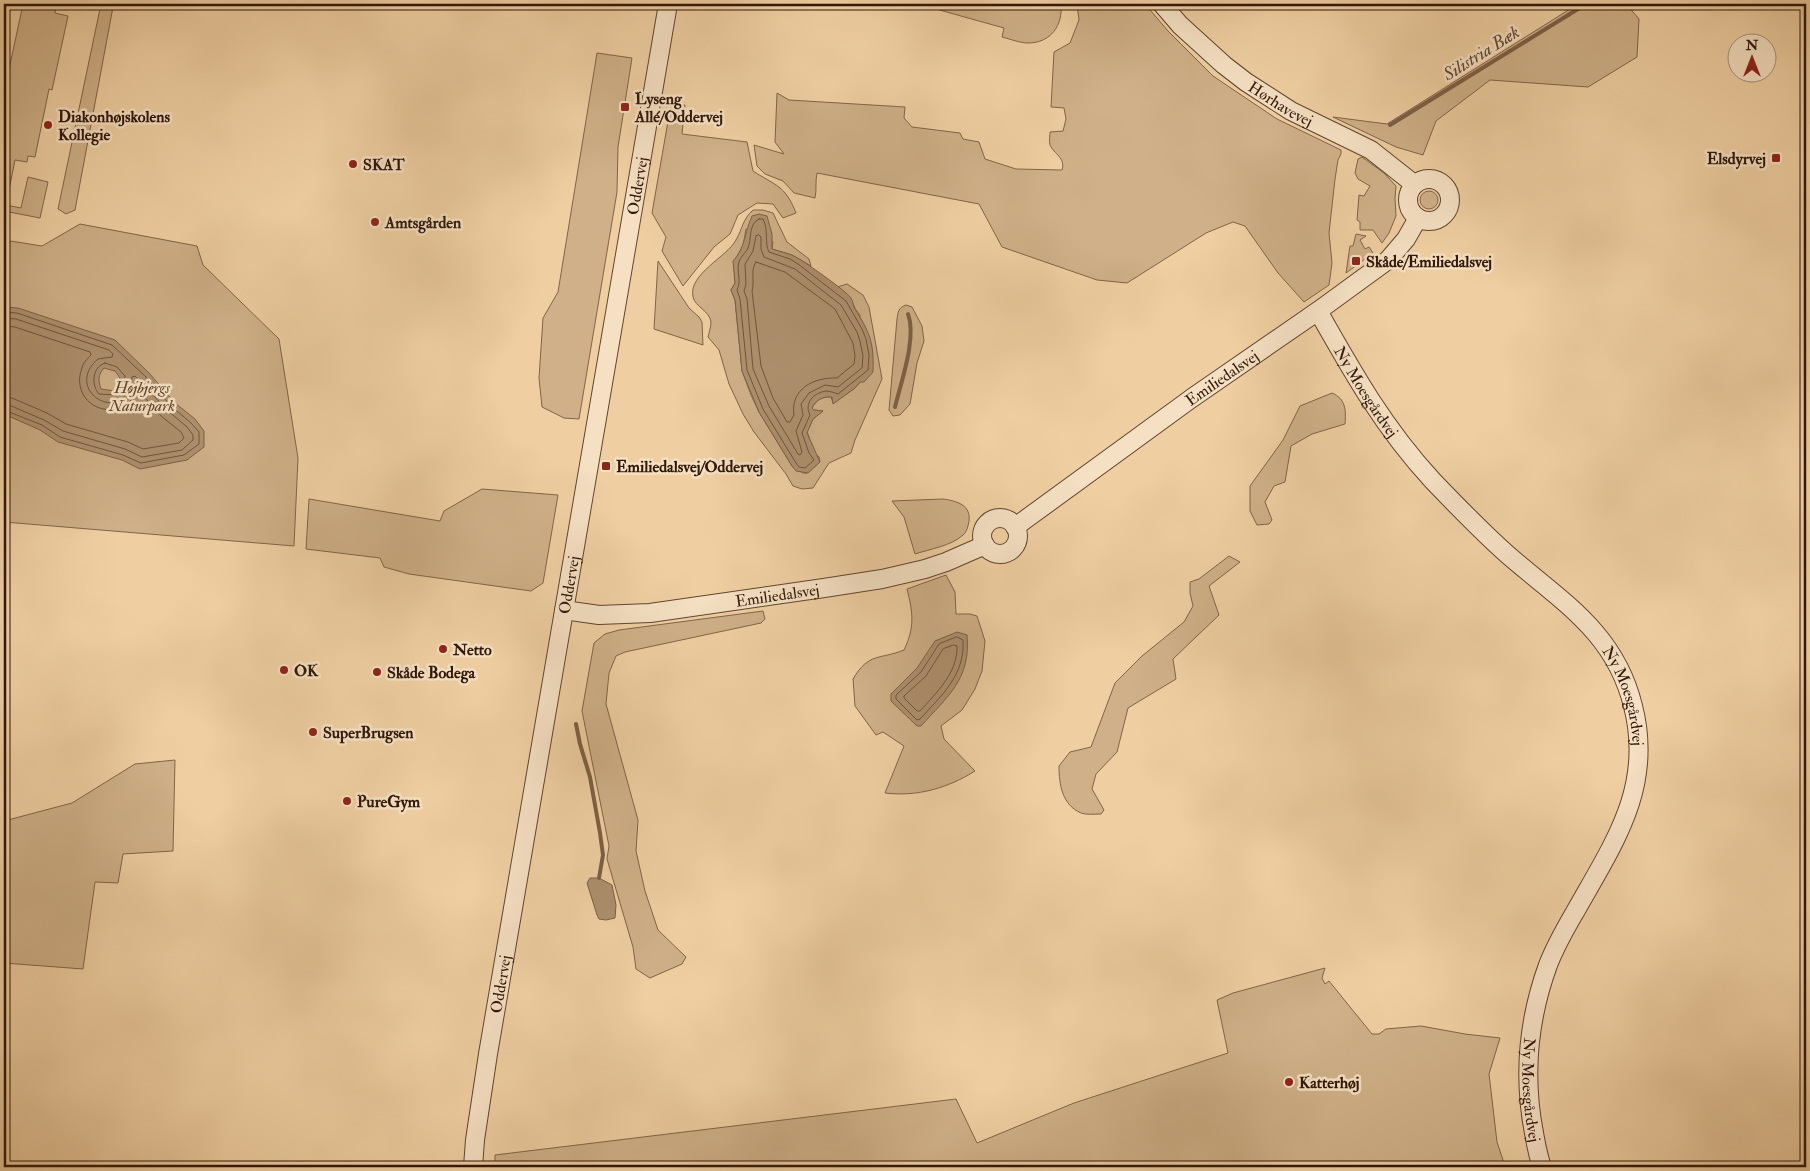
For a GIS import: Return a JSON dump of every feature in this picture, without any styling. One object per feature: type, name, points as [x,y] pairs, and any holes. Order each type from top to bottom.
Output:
[{"type":"street","name":"Oddervej","points":[[473,1167],[475,1140],[488,1054],[668,4]]},
{"type":"street","name":"Hørhavevej","points":[[1162,4],[1180,25],[1224,65],[1246,82],[1291,111],[1371,150],[1414,184]]},
{"type":"street","points":[[1428,178],[1442,182],[1448,188],[1450,195],[1449,209],[1439,219],[1425,221],[1418,218],[1413,214],[1408,202],[1410,189],[1414,184],[1428,178]]},
{"type":"street","name":"Emiliedalsvej","points":[[1015,527],[1192,398],[1388,260],[1406,239],[1418,218]]},
{"type":"street","name":"Ny Moesgårdvej","points":[[1318,311],[1372,404],[1401,445],[1468,517],[1508,555],[1571,607],[1595,630],[1624,678],[1633,706],[1638,734],[1638,764],[1634,794],[1627,815],[1613,845],[1566,928],[1548,965],[1535,1010],[1528,1046],[1527,1077],[1530,1110],[1542,1167]]},
{"type":"street","points":[[996,519],[1007,520],[1015,527],[1017,532],[1016,543],[1009,551],[998,554],[988,549],[985,545],[982,534],[991,521],[996,519]]},
{"type":"street","name":"Emiliedalsvej","points":[[564,610],[599,616],[650,613],[834,587],[925,569],[985,545]]},
{"type":"green space","points":[[23,4],[56,4],[55,13],[68,16],[52,90],[49,89],[35,157],[28,156],[27,162],[15,160],[6,205],[21,208],[28,177],[48,182],[40,218],[4,211],[4,93]]},
{"type":"green space","points":[[101,4],[117,4],[113,7],[75,210],[66,214],[58,209]]},
{"type":"green space","points":[[918,4],[1061,4],[1061,12],[1058,26],[1049,36],[1043,40],[1028,43],[1002,37],[1004,28]]},
{"type":"green space","points":[[1077,4],[1145,4],[1168,31],[1213,76],[1277,119],[1341,150],[1335,179],[1329,233],[1332,263],[1329,285],[1304,302],[1278,273],[1245,226],[1233,222],[1206,233],[1127,283],[1097,280],[1002,247],[979,204],[817,173],[815,198],[794,193],[783,181],[765,174],[757,166],[754,145],[784,154],[775,142],[777,93],[789,100],[905,107],[904,118],[912,127],[960,133],[963,139],[979,142],[985,159],[1016,169],[1062,170],[1061,159],[1050,145],[1050,132],[1063,131],[1066,119],[1064,108],[1051,107],[1054,52],[1070,43],[1079,20]]},
{"type":"green space","points":[[1578,4],[1626,4],[1639,19],[1637,57],[1588,87],[1490,80],[1436,121],[1423,155],[1396,147],[1333,117],[1387,124]]},
{"type":"green space","points":[[597,53],[632,58],[618,147],[617,192],[579,419],[564,418],[542,407],[539,378],[543,318],[558,292]]},
{"type":"green space","points":[[671,104],[685,105],[682,134],[747,142],[753,171],[784,191],[796,213],[783,218],[773,204],[757,203],[738,215],[730,234],[714,247],[683,286],[662,251],[666,237],[652,213]]},
{"type":"green space","points":[[1362,157],[1384,173],[1396,186],[1396,216],[1389,233],[1382,243],[1373,230],[1360,230],[1360,222],[1357,220],[1359,195],[1364,196],[1370,186],[1358,179],[1355,173],[1358,159]]},
{"type":"green space","points":[[1429,191],[1435,194],[1438,200],[1435,206],[1429,209],[1423,206],[1420,200],[1423,194]]},
{"type":"green space","points":[[753,210],[773,213],[787,242],[809,259],[811,266],[792,255],[772,249],[773,242],[746,229],[743,246],[734,266],[735,283],[731,290],[735,300],[742,371],[751,395],[759,412],[792,466],[803,473],[807,473],[820,462],[819,457],[814,452],[807,431],[813,419],[823,411],[812,408],[825,397],[831,397],[833,403],[855,388],[860,382],[860,315],[850,298],[837,287],[847,284],[863,295],[869,307],[882,379],[851,453],[829,463],[813,488],[802,489],[793,486],[754,432],[729,384],[719,350],[708,337],[711,324],[710,318],[693,297],[696,281],[736,240],[743,224]]},
{"type":"green space","name":"Højbjergs Naturpark","points":[[80,224],[197,246],[203,265],[279,339],[298,458],[294,546],[4,522],[4,240],[42,246]]},
{"type":"green space","points":[[1356,234],[1366,236],[1360,240],[1365,249],[1369,247],[1373,253],[1346,273],[1350,246],[1353,246]]},
{"type":"green space","points":[[658,261],[689,308],[702,322],[703,345],[654,329]]},
{"type":"green space","points":[[906,305],[912,307],[922,326],[924,341],[917,363],[910,404],[900,415],[893,416],[889,410],[897,319],[898,312]]},
{"type":"green space","points":[[1332,393],[1337,395],[1343,402],[1345,424],[1312,434],[1291,446],[1285,482],[1274,486],[1265,502],[1272,520],[1269,524],[1257,525],[1250,511],[1250,486],[1283,440],[1300,406]]},
{"type":"green space","points":[[482,489],[558,495],[543,583],[531,591],[409,574],[384,567],[380,558],[306,549],[309,499],[440,521],[444,511]]},
{"type":"green space","points":[[943,499],[958,503],[968,511],[969,521],[966,531],[953,542],[915,554],[904,517],[892,501]]},
{"type":"green space","points":[[1229,556],[1240,562],[1209,586],[1219,615],[1173,659],[1176,679],[1128,708],[1117,752],[1096,774],[1092,789],[1104,810],[1101,814],[1081,813],[1070,805],[1063,793],[1059,766],[1070,752],[1091,747],[1115,683],[1142,656],[1184,622],[1193,606],[1190,582],[1199,579]]},
{"type":"green space","points":[[946,575],[955,592],[956,614],[977,616],[985,641],[982,671],[975,689],[962,710],[941,726],[944,739],[975,771],[954,782],[932,790],[909,794],[885,793],[904,746],[883,732],[876,735],[855,706],[853,679],[864,664],[875,658],[904,650],[908,642],[912,620],[907,589]]},
{"type":"green space","points":[[763,611],[765,619],[761,623],[625,652],[616,656],[609,673],[606,704],[638,820],[636,851],[645,891],[658,930],[686,957],[682,964],[650,978],[636,969],[633,947],[607,859],[609,846],[582,711],[594,643],[605,634],[619,630]]},
{"type":"green space","points":[[175,760],[173,851],[123,854],[118,883],[95,882],[83,969],[4,963],[4,821],[72,803],[135,764]]},
{"type":"green space","points":[[1325,968],[1322,978],[1325,984],[1329,981],[1372,1034],[1379,1034],[1386,1029],[1421,1026],[1500,1038],[1489,1074],[1497,1142],[1504,1163],[1490,1167],[495,1167],[495,1155],[956,1099],[977,1143],[1074,1103],[1228,1053],[1217,1000],[1233,993]]},
{"type":"water","points":[[759,214],[767,216],[772,234],[772,249],[801,260],[851,298],[854,308],[868,332],[872,345],[873,372],[864,382],[860,382],[833,404],[832,397],[829,397],[820,399],[813,405],[812,408],[814,410],[823,411],[813,419],[807,433],[820,462],[808,473],[796,471],[792,466],[759,412],[742,371],[735,300],[731,290],[735,283],[733,261],[740,251],[752,216]]},
{"type":"water","points":[[4,307],[18,308],[115,340],[149,373],[175,403],[195,419],[204,431],[204,447],[187,460],[140,469],[122,460],[58,442],[40,430],[4,414]],"holes":[[[104,368],[115,371],[120,378],[119,387],[115,391],[101,389],[99,378]]]},
{"type":"water","points":[[957,632],[967,635],[965,664],[961,675],[956,686],[948,696],[921,726],[917,726],[891,701],[891,694],[917,668],[935,641]]},
{"type":"water","points":[[590,878],[599,878],[612,885],[616,905],[615,918],[599,919],[587,883]]},
{"type":"waterway","name":"Silistria Bæk","points":[[1390,125],[1586,4]]},
{"type":"waterway","points":[[895,407],[911,335],[908,314]]},
{"type":"waterway","points":[[576,724],[590,777],[600,833],[603,855],[599,878]]},
{"type":"place","name":"Lyseng Allé/Oddervej","points":[[625,107]]},
{"type":"place","name":"Diakonhøjskolens Kollegie","points":[[48,125]]},
{"type":"place","name":"Elsdyrvej","points":[[1776,158]]},
{"type":"place","name":"SKAT","points":[[353,164]]},
{"type":"place","name":"Amtsgården","points":[[375,222]]},
{"type":"place","name":"Skåde/Emiliedalsvej","points":[[1356,261]]},
{"type":"place","name":"Emiliedalsvej/Oddervej","points":[[606,466]]},
{"type":"place","name":"Netto","points":[[443,649]]},
{"type":"place","name":"OK","points":[[284,670]]},
{"type":"place","name":"Skåde Bodega","points":[[377,672]]},
{"type":"place","name":"SuperBrugsen","points":[[313,732]]},
{"type":"place","name":"PureGym","points":[[347,801]]},
{"type":"place","name":"Katterhøj","points":[[1289,1082]]}]
